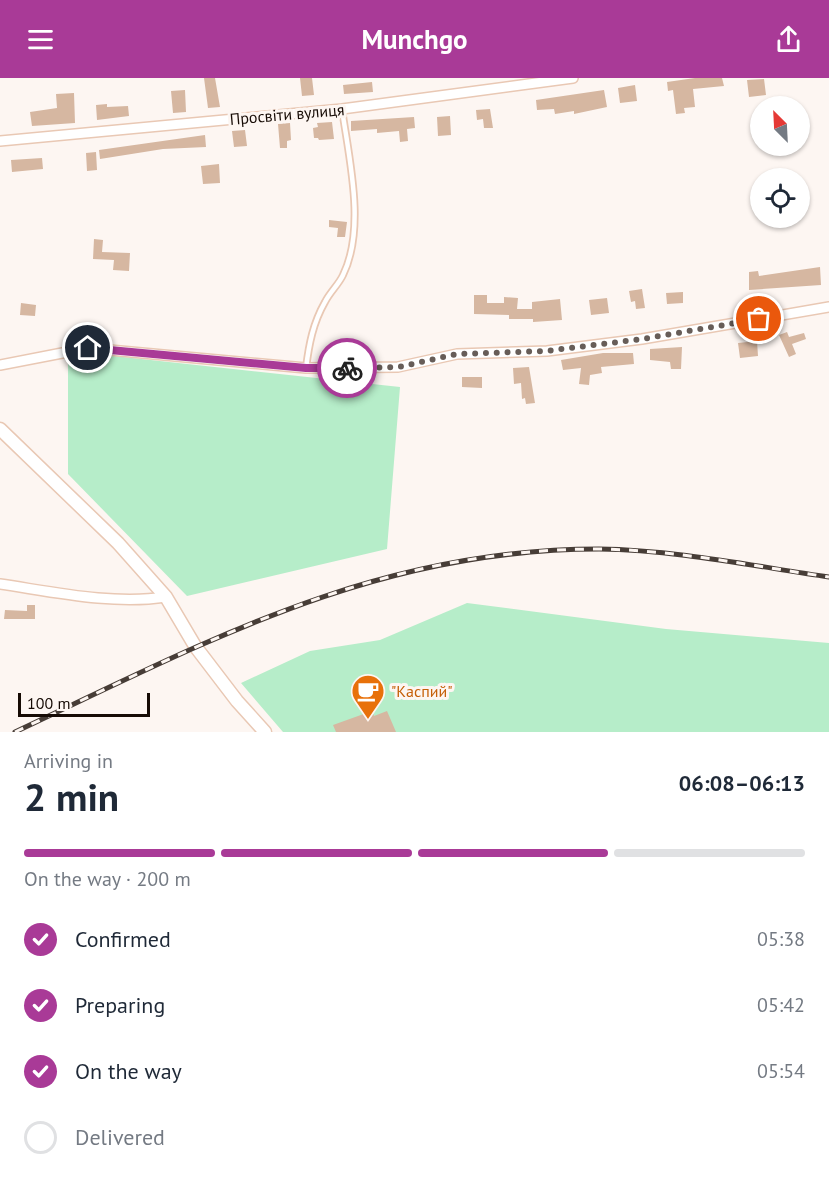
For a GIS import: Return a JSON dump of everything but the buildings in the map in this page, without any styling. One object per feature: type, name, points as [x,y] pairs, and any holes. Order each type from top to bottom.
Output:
[{"type":"main road","points":[[0,429],[118,543],[166,597],[195,646],[237,701],[265,732]]},
{"type":"street","name":"Просвіти вулиця","points":[[0,141],[342,110],[573,78]]},
{"type":"street","points":[[0,365],[88,348],[306,368],[399,367],[457,354],[546,351],[642,339],[829,307]]},
{"type":"street","points":[[0,584],[104,598],[143,600],[166,597]]},
{"type":"lane","points":[[306,368],[311,332],[325,301],[344,274],[351,246],[355,209],[342,110]]},
{"type":"green space","points":[[68,351],[400,387],[387,549],[187,596],[68,474]]},
{"type":"green space","points":[[467,603],[666,629],[829,643],[829,732],[283,732],[241,683],[310,651],[380,640]]},
{"type":"railway","points":[[15,732],[157,665],[297,606],[368,583],[442,565],[518,553],[599,549],[686,555],[829,577]]},
{"type":"way so far","points":[[347,368],[399,367],[417,361],[457,354],[546,351],[642,339],[759,319]]},
{"type":"place","name":"\"Каспий\"","points":[[368,720]]},
{"type":"route","points":[[88,348],[306,368],[347,368]]}]
